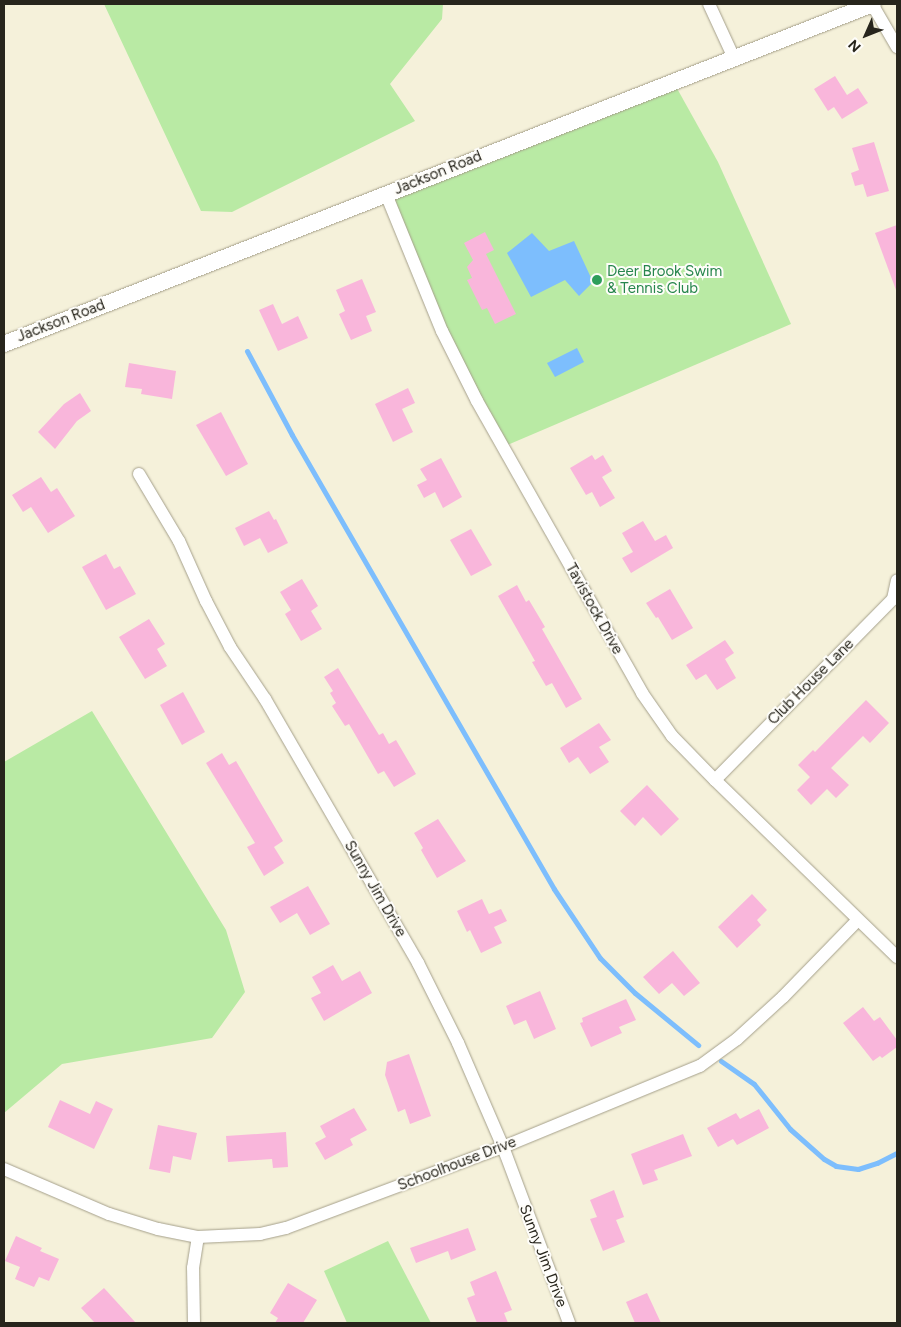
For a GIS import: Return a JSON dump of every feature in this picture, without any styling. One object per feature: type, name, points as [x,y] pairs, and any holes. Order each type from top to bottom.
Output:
[{"type":"street","points":[[709,4],[734,58]]},
{"type":"street","points":[[872,4],[897,47]]},
{"type":"street","name":"Jackson Road","points":[[4,344],[872,4]]},
{"type":"street","name":"Tavistock Drive","points":[[386,194],[442,331],[477,401],[642,693],[672,736],[897,957]]},
{"type":"street","name":"Sunny Jim Drive","points":[[139,474],[179,541],[206,601],[230,647],[265,699],[418,964],[458,1043],[503,1147],[569,1323]]},
{"type":"street","name":"Club House Lane","points":[[715,780],[893,599],[897,580]]},
{"type":"street","name":"Schoolhouse Drive","points":[[4,1169],[125,1219],[158,1230],[198,1237],[260,1234],[286,1228],[503,1147],[700,1066],[738,1038],[783,997],[858,920]]},
{"type":"street","points":[[194,1323],[194,1268],[198,1237]]},
{"type":"green space","points":[[104,4],[443,4],[442,19],[390,84],[415,121],[232,212],[201,211]]},
{"type":"green space","name":"Deer Brook Swim & Tennis Club","points":[[674,83],[718,162],[791,324],[503,447],[442,331],[386,194]]},
{"type":"green space","points":[[92,711],[226,930],[245,992],[212,1038],[62,1064],[4,1113],[4,762]]},
{"type":"green space","points":[[388,1241],[431,1323],[347,1323],[324,1271]]},
{"type":"water","points":[[532,233],[549,251],[574,241],[593,282],[579,296],[565,280],[531,297],[507,253]]},
{"type":"water","points":[[577,348],[584,362],[555,377],[547,363]]},
{"type":"building","points":[[835,76],[847,95],[858,88],[868,103],[842,119],[834,107],[828,111],[814,89]]},
{"type":"building","points":[[874,142],[889,191],[867,197],[863,184],[855,186],[851,173],[859,170],[852,148]]},
{"type":"building","points":[[897,225],[897,290],[896,290],[875,233]]},
{"type":"building","points":[[485,232],[494,250],[486,254],[516,314],[495,324],[487,308],[482,310],[467,280],[472,278],[467,267],[473,260],[464,243]]},
{"type":"building","points":[[362,279],[376,312],[366,316],[372,331],[351,340],[339,314],[345,311],[336,290]]},
{"type":"building","points":[[273,304],[282,324],[298,316],[308,338],[278,351],[259,310]]},
{"type":"building","points":[[129,363],[176,371],[172,399],[141,394],[142,389],[125,387]]},
{"type":"building","points":[[408,388],[415,403],[402,409],[413,432],[393,442],[375,404]]},
{"type":"building","points":[[80,393],[91,411],[77,421],[55,449],[38,432],[64,404]]},
{"type":"building","points":[[221,412],[248,464],[226,476],[196,425]]},
{"type":"building","points":[[592,455],[595,460],[603,455],[612,471],[602,477],[615,498],[600,507],[592,492],[586,495],[570,468]]},
{"type":"building","points":[[441,458],[462,497],[443,508],[435,492],[424,498],[417,485],[427,480],[420,469]]},
{"type":"building","points":[[41,477],[51,492],[57,488],[75,516],[48,533],[31,507],[23,512],[12,495]]},
{"type":"building","points":[[269,511],[274,520],[276,519],[288,543],[268,553],[260,538],[244,546],[235,528]]},
{"type":"building","points":[[643,521],[655,541],[666,535],[673,548],[631,573],[622,558],[633,552],[622,533]]},
{"type":"building","points":[[471,529],[492,565],[471,576],[450,540]]},
{"type":"building","points":[[106,554],[114,569],[120,566],[136,594],[106,610],[82,567]]},
{"type":"building","points":[[302,579],[318,606],[311,611],[322,629],[301,641],[285,614],[291,610],[280,592]]},
{"type":"building","points":[[517,585],[526,602],[529,600],[545,627],[542,629],[582,699],[566,708],[552,683],[546,686],[532,662],[535,661],[498,596]]},
{"type":"building","points":[[670,589],[693,628],[672,640],[658,617],[656,618],[646,603]]},
{"type":"building","points":[[149,619],[165,644],[157,649],[167,666],[145,679],[119,637]]},
{"type":"building","points":[[725,640],[734,653],[725,659],[736,678],[717,690],[706,674],[696,680],[686,665]]},
{"type":"building","points":[[338,668],[379,735],[383,733],[389,744],[396,740],[416,774],[394,787],[384,771],[378,774],[349,724],[345,726],[332,706],[336,703],[330,693],[333,691],[324,677]]},
{"type":"building","points":[[183,692],[205,732],[182,745],[160,705]]},
{"type":"building","points":[[866,700],[889,723],[870,743],[863,736],[831,768],[849,785],[836,798],[827,789],[811,805],[797,790],[810,777],[798,765],[813,750],[815,752]]},
{"type":"building","points":[[599,723],[611,740],[599,747],[609,762],[590,774],[578,757],[569,763],[560,748]]},
{"type":"building","points":[[222,753],[229,765],[236,761],[283,841],[274,847],[284,863],[264,876],[247,847],[255,843],[206,763]]},
{"type":"building","points":[[647,785],[679,819],[661,836],[643,817],[635,826],[620,811]]},
{"type":"building","points":[[438,819],[466,861],[437,878],[421,850],[423,848],[414,833]]},
{"type":"building","points":[[308,886],[330,924],[310,935],[297,913],[280,923],[270,907]]},
{"type":"building","points":[[752,894],[767,910],[757,920],[761,925],[737,948],[718,927]]},
{"type":"building","points":[[482,899],[489,914],[501,909],[507,921],[494,927],[502,943],[481,953],[470,930],[467,932],[457,911]]},
{"type":"building","points":[[673,951],[700,983],[684,996],[672,983],[659,994],[643,977]]},
{"type":"building","points":[[333,965],[342,981],[360,971],[372,993],[324,1021],[311,998],[321,993],[312,977]]},
{"type":"building","points":[[540,991],[556,1029],[534,1039],[526,1020],[514,1025],[506,1006]]},
{"type":"building","points":[[626,999],[636,1020],[619,1027],[622,1033],[591,1047],[580,1023],[583,1022],[582,1018]]},
{"type":"building","points":[[863,1007],[874,1021],[880,1017],[897,1040],[897,1047],[882,1058],[880,1056],[873,1061],[843,1023]]},
{"type":"building","points":[[409,1054],[431,1116],[410,1124],[405,1109],[398,1112],[385,1075],[387,1062]]},
{"type":"building","points":[[60,1100],[90,1114],[96,1101],[113,1109],[94,1149],[48,1127]]},
{"type":"building","points":[[354,1108],[367,1130],[350,1139],[353,1145],[325,1160],[315,1143],[326,1137],[320,1126]]},
{"type":"building","points":[[759,1109],[769,1128],[737,1145],[733,1139],[718,1147],[707,1128],[736,1113],[740,1119]]},
{"type":"building","points":[[158,1125],[197,1133],[191,1160],[173,1156],[170,1173],[149,1169]]},
{"type":"building","points":[[286,1132],[288,1167],[273,1168],[272,1159],[228,1162],[226,1136]]},
{"type":"building","points":[[683,1134],[692,1156],[654,1170],[658,1180],[643,1185],[631,1154]]},
{"type":"building","points":[[614,1190],[624,1217],[616,1220],[625,1242],[603,1251],[590,1219],[597,1217],[590,1200]]},
{"type":"building","points":[[468,1228],[476,1250],[451,1260],[448,1251],[416,1263],[410,1248]]},
{"type":"building","points":[[16,1236],[42,1248],[40,1251],[59,1259],[49,1281],[39,1277],[34,1287],[15,1279],[20,1267],[5,1261]]},
{"type":"building","points":[[496,1271],[512,1310],[504,1313],[508,1323],[477,1323],[467,1298],[475,1295],[470,1282]]},
{"type":"building","points":[[288,1283],[317,1300],[303,1323],[275,1323],[278,1318],[270,1313]]},
{"type":"building","points":[[104,1288],[136,1323],[95,1323],[81,1308]]},
{"type":"building","points":[[647,1293],[661,1323],[635,1323],[626,1302]]},
{"type":"waterway","points":[[247,351],[292,435],[554,889],[600,958],[635,993],[698,1045]]},
{"type":"waterway","points":[[721,1061],[754,1084],[790,1129],[824,1159],[836,1166],[858,1169],[877,1163],[897,1153]]},
{"type":"place","name":"Deer Brook Swim & Tennis Club","points":[[597,280]]}]
